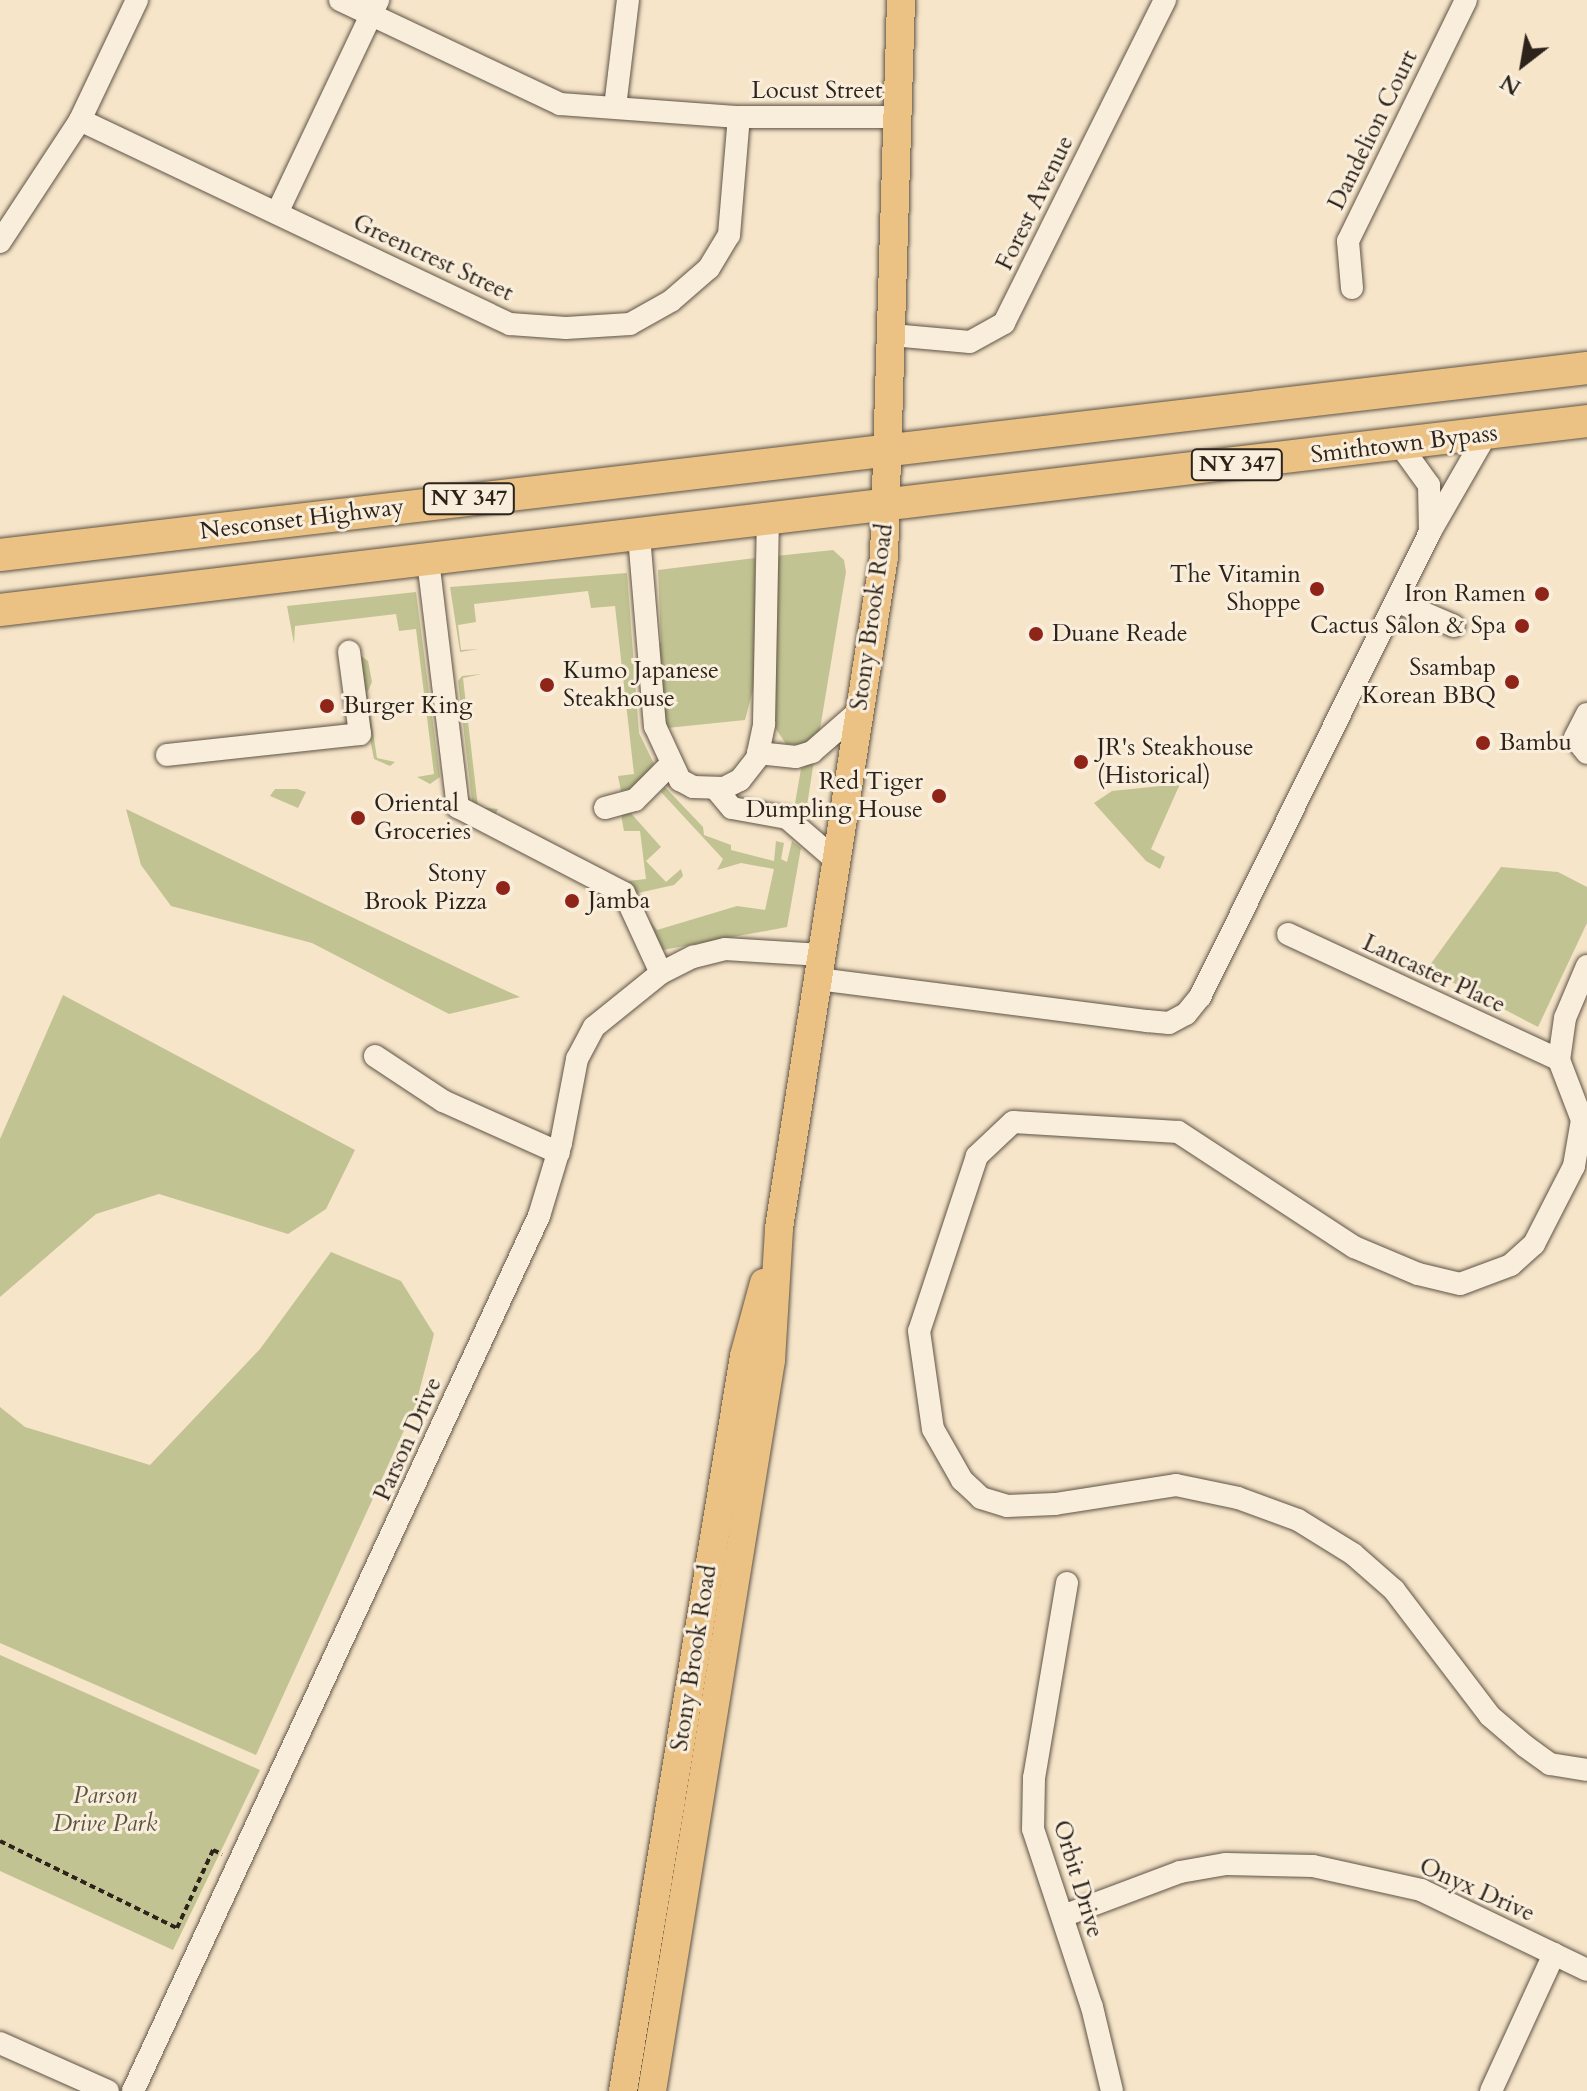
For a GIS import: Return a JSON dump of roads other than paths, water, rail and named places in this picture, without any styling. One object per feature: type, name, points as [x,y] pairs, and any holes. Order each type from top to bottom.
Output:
[{"type":"highway","name":"NY 347","points":[[889,450],[1582,367]]},
{"type":"highway","name":"Smithtown Bypass","points":[[887,507],[1587,421]]},
{"type":"highway","name":"Nesconset Highway","points":[[0,555],[889,450]]},
{"type":"highway","name":"NY 347","points":[[0,610],[887,507]]},
{"type":"main road","name":"Stony Brook Road","points":[[652,2091],[688,1784],[744,1356],[779,1228],[884,557],[892,335],[895,117],[901,0]]},
{"type":"main road","name":"Stony Brook Road","points":[[623,2091],[688,1784]]},
{"type":"street","points":[[0,242],[80,120],[137,0]]},
{"type":"street","points":[[277,213],[374,7],[340,0]]},
{"type":"street","points":[[615,107],[628,0]]},
{"type":"street","name":"Forest Avenue","points":[[892,335],[970,342],[1004,323],[1165,0]]},
{"type":"street","name":"Dandelion Court","points":[[1352,288],[1348,241],[1466,0]]},
{"type":"street","name":"Locust Street","points":[[374,7],[560,104],[739,117],[895,117]]},
{"type":"street","name":"Greencrest Street","points":[[80,120],[510,324],[566,328],[630,324],[671,301],[709,268],[724,247],[736,201],[739,117]]},
{"type":"street","points":[[1454,626],[1396,601],[1430,532],[1487,433]]},
{"type":"street","points":[[1400,445],[1429,485],[1430,532]]},
{"type":"street","points":[[639,536],[655,726],[669,766],[693,787],[715,788],[740,780],[758,753],[764,724],[768,521]]},
{"type":"street","points":[[428,560],[458,807],[624,893],[661,973]]},
{"type":"street","name":"Parson Drive","points":[[133,2091],[539,1216],[559,1153],[577,1059],[594,1027],[661,973],[725,949],[1147,1021],[1169,1023],[1186,1014],[1200,997],[1396,601]]},
{"type":"street","points":[[167,755],[360,734],[349,652]]},
{"type":"street","points":[[758,753],[796,757],[812,752],[859,711]]},
{"type":"street","points":[[1587,714],[1575,738],[1587,753]]},
{"type":"street","points":[[605,808],[635,800],[669,766]]},
{"type":"street","points":[[715,788],[732,808],[787,818],[837,861]]},
{"type":"street","name":"Lancaster Place","points":[[1288,934],[1571,1074]]},
{"type":"street","points":[[1587,966],[1565,1018],[1571,1074],[1582,1120],[1574,1166],[1534,1244],[1511,1265],[1460,1284],[1418,1274],[1354,1247],[1178,1132],[1013,1122],[977,1156],[919,1331],[933,1429],[962,1480],[981,1498],[1007,1506],[1055,1504],[1176,1485],[1238,1498],[1298,1520],[1353,1554],[1394,1590],[1490,1716],[1513,1736],[1550,1764],[1587,1770]]},
{"type":"street","points":[[375,1056],[443,1101],[559,1153]]},
{"type":"street","name":"Orbit Drive","points":[[1067,1583],[1032,1809],[1036,1847],[1063,1916],[1112,2091]]},
{"type":"street","name":"Onyx Drive","points":[[1063,1916],[1180,1872],[1226,1864],[1313,1866],[1421,1890],[1587,1970]]},
{"type":"street","points":[[1491,2091],[1554,1954]]},
{"type":"street","points":[[0,2043],[108,2091]]},
{"type":"place","name":"The Vitamin Shoppe","points":[[1317,589]]},
{"type":"place","name":"Iron Ramen","points":[[1542,594]]},
{"type":"place","name":"Cactus Salon & Spa","points":[[1522,626]]},
{"type":"place","name":"Duane Reade","points":[[1036,634]]},
{"type":"place","name":"Ssambap Korean BBQ","points":[[1512,682]]},
{"type":"place","name":"Kumo Japanese Steakhouse","points":[[547,685]]},
{"type":"place","name":"Burger King","points":[[327,706]]},
{"type":"place","name":"Bambu","points":[[1483,743]]},
{"type":"place","name":"JR's Steakhouse (Historical)","points":[[1081,762]]},
{"type":"place","name":"Red Tiger Dumpling House","points":[[939,796]]},
{"type":"place","name":"Oriental Groceries","points":[[358,818]]},
{"type":"place","name":"Stony Brook Pizza","points":[[503,888]]},
{"type":"place","name":"Jamba","points":[[572,901]]},
{"type":"park label","name":"Parson Drive Park","points":[[105,1810]]}]
